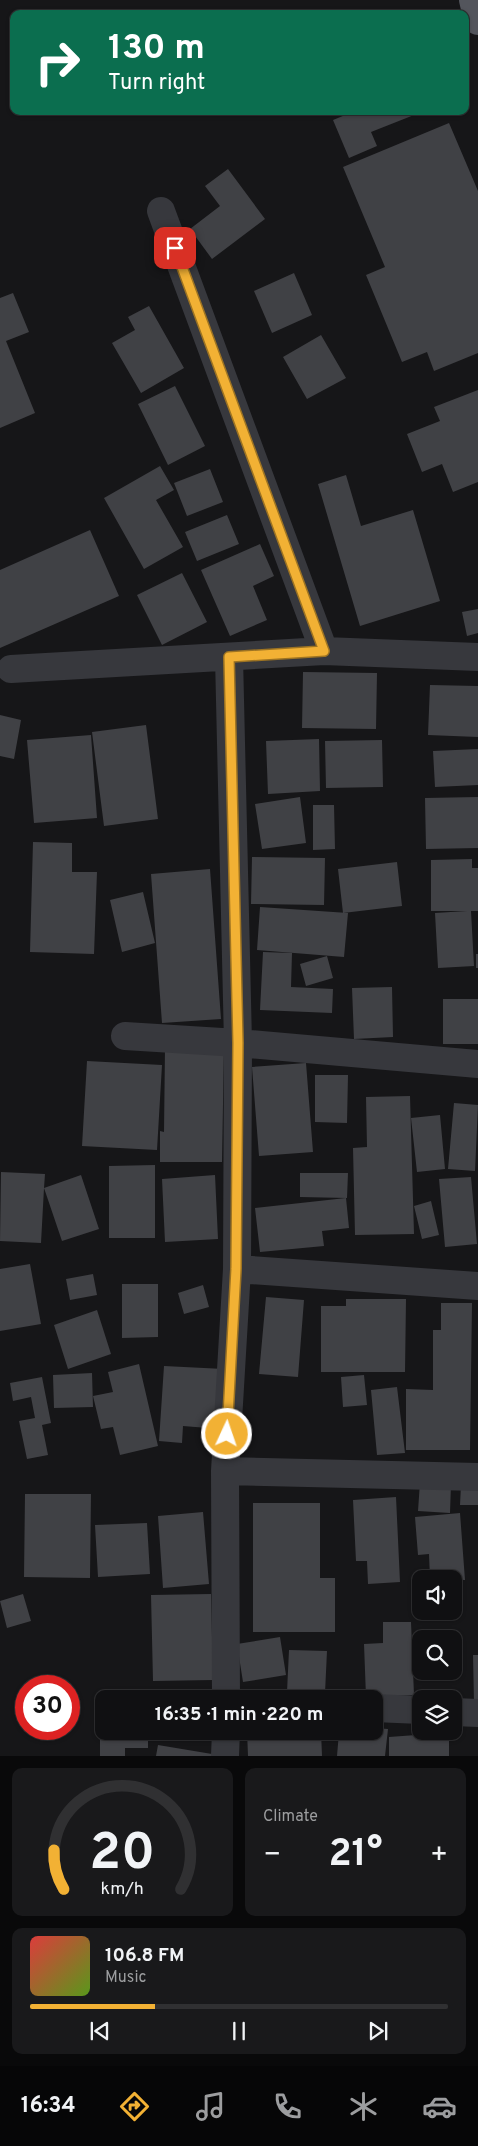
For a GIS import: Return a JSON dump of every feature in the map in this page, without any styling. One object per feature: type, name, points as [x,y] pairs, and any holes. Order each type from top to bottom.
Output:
[{"type":"main road","points":[[473,0],[478,21]]},
{"type":"street","points":[[162,211],[324,651]]},
{"type":"street","points":[[11,669],[324,651],[478,657]]},
{"type":"street","points":[[226,1690],[225,1471],[236,1269],[238,1043],[229,657]]},
{"type":"street","points":[[125,1036],[238,1043],[478,1064]]},
{"type":"street","points":[[236,1269],[478,1286]]},
{"type":"street","points":[[225,1471],[478,1477]]},
{"type":"street","points":[[383,1708],[412,1710]]},
{"type":"street","points":[[462,1712],[478,1713]]},
{"type":"street","points":[[225,1756],[226,1740]]},
{"type":"building","points":[[345,115],[414,115],[371,132],[377,146],[349,158],[333,120]]},
{"type":"building","points":[[449,123],[478,191],[478,353],[434,371],[427,352],[402,362],[366,275],[385,267],[343,167]]},
{"type":"building","points":[[228,169],[265,219],[212,259],[190,229],[220,206],[205,186]]},
{"type":"building","points":[[294,273],[312,315],[272,333],[254,291]]},
{"type":"building","points":[[13,293],[29,332],[6,341],[35,413],[0,428],[0,298]]},
{"type":"building","points":[[149,306],[184,368],[141,393],[112,343],[135,330],[128,317]]},
{"type":"building","points":[[321,335],[346,378],[307,399],[283,357]]},
{"type":"building","points":[[175,386],[205,446],[168,465],[138,404]]},
{"type":"building","points":[[478,390],[478,482],[453,492],[442,464],[422,472],[407,434],[440,421],[434,407]]},
{"type":"building","points":[[160,466],[174,490],[156,500],[183,547],[144,569],[104,498]]},
{"type":"building","points":[[210,469],[223,502],[187,516],[174,483]]},
{"type":"building","points":[[346,475],[361,526],[413,510],[440,601],[360,626],[318,484]]},
{"type":"building","points":[[227,515],[239,544],[197,561],[185,532]]},
{"type":"building","points":[[90,530],[119,596],[0,648],[0,570]]},
{"type":"building","points":[[260,544],[274,576],[253,586],[267,620],[230,636],[201,570]]},
{"type":"building","points":[[182,573],[207,622],[162,645],[137,595]]},
{"type":"building","points":[[478,609],[478,633],[467,636],[462,612]]},
{"type":"building","points":[[303,672],[377,673],[376,729],[302,728]]},
{"type":"building","points":[[430,685],[478,686],[478,737],[428,735]]},
{"type":"building","points":[[0,715],[21,720],[14,759],[0,756]]},
{"type":"building","points":[[146,725],[158,819],[104,826],[92,732]]},
{"type":"building","points":[[91,735],[97,818],[34,823],[27,740]]},
{"type":"building","points":[[319,739],[320,791],[268,794],[266,741]]},
{"type":"building","points":[[382,740],[383,787],[326,788],[325,741]]},
{"type":"building","points":[[478,749],[478,785],[435,787],[433,751]]},
{"type":"building","points":[[300,797],[306,843],[262,849],[255,804]]},
{"type":"building","points":[[478,797],[478,848],[426,849],[425,798]]},
{"type":"building","points":[[313,805],[334,805],[335,849],[313,850]]},
{"type":"building","points":[[33,842],[72,843],[72,872],[97,872],[94,954],[30,952]]},
{"type":"building","points":[[252,857],[325,858],[324,905],[251,904]]},
{"type":"building","points":[[472,859],[472,868],[478,868],[478,911],[471,911],[474,966],[438,968],[435,913],[467,911],[431,911],[431,860]]},
{"type":"building","points":[[397,862],[402,906],[343,913],[338,869]]},
{"type":"building","points":[[210,869],[221,1019],[162,1023],[151,874]]},
{"type":"building","points":[[143,892],[155,943],[122,952],[110,900]]},
{"type":"building","points":[[260,907],[348,913],[344,957],[257,950]]},
{"type":"building","points":[[263,952],[292,953],[291,987],[333,989],[332,1013],[260,1010]]},
{"type":"building","points":[[476,954],[478,954],[478,968],[476,968]]},
{"type":"building","points":[[327,956],[333,978],[306,986],[300,964]]},
{"type":"building","points":[[392,987],[393,1037],[354,1039],[352,988]]},
{"type":"building","points":[[443,999],[478,999],[478,1044],[443,1044]]},
{"type":"building","points":[[165,1047],[224,1047],[222,1162],[160,1162],[160,1131],[164,1132]]},
{"type":"building","points":[[87,1061],[162,1065],[157,1150],[82,1146]]},
{"type":"building","points":[[306,1063],[313,1152],[259,1156],[252,1067]]},
{"type":"building","points":[[315,1075],[348,1075],[347,1123],[315,1122]]},
{"type":"building","points":[[410,1096],[414,1234],[355,1235],[353,1148],[367,1147],[366,1097]]},
{"type":"building","points":[[454,1103],[478,1105],[475,1171],[448,1169]]},
{"type":"building","points":[[440,1115],[445,1169],[417,1172],[411,1118]]},
{"type":"building","points":[[155,1165],[155,1238],[109,1238],[109,1166]]},
{"type":"building","points":[[1,1172],[45,1174],[41,1243],[0,1241]]},
{"type":"building","points":[[300,1173],[348,1173],[347,1198],[300,1197]]},
{"type":"building","points":[[81,1175],[99,1229],[62,1241],[44,1188]]},
{"type":"building","points":[[215,1175],[218,1239],[165,1242],[162,1179]]},
{"type":"building","points":[[471,1177],[477,1244],[445,1247],[439,1179]]},
{"type":"building","points":[[346,1198],[349,1228],[322,1231],[324,1246],[260,1252],[255,1208]]},
{"type":"building","points":[[431,1201],[439,1235],[422,1239],[414,1206]]},
{"type":"building","points":[[30,1264],[41,1324],[0,1331],[0,1269]]},
{"type":"building","points":[[93,1274],[97,1295],[70,1300],[66,1279]]},
{"type":"building","points":[[122,1284],[158,1284],[158,1337],[122,1338]]},
{"type":"building","points":[[203,1285],[209,1307],[184,1314],[178,1293]]},
{"type":"building","points":[[266,1297],[304,1300],[298,1377],[259,1374]]},
{"type":"building","points":[[346,1299],[406,1299],[405,1372],[321,1372],[321,1306],[346,1306]]},
{"type":"building","points":[[441,1303],[472,1303],[470,1450],[406,1450],[406,1389],[433,1390],[433,1330],[441,1330]]},
{"type":"building","points":[[97,1310],[111,1354],[68,1369],[54,1325]]},
{"type":"building","points":[[139,1364],[158,1446],[120,1455],[113,1427],[101,1429],[93,1396],[113,1392],[108,1372]]},
{"type":"building","points":[[164,1366],[224,1369],[220,1429],[183,1426],[182,1443],[159,1441]]},
{"type":"building","points":[[92,1373],[93,1407],[54,1408],[53,1375]]},
{"type":"building","points":[[364,1375],[367,1405],[343,1407],[341,1377]]},
{"type":"building","points":[[42,1377],[51,1423],[42,1425],[48,1455],[27,1459],[19,1421],[35,1418],[31,1397],[13,1401],[10,1383]]},
{"type":"building","points":[[397,1387],[405,1453],[377,1455],[371,1390]]},
{"type":"building","points":[[420,1482],[451,1484],[450,1513],[418,1511]]},
{"type":"building","points":[[461,1485],[478,1485],[478,1505],[460,1505]]},
{"type":"building","points":[[25,1494],[91,1494],[90,1578],[24,1577]]},
{"type":"building","points":[[396,1497],[400,1582],[368,1584],[367,1561],[356,1561],[353,1500]]},
{"type":"building","points":[[253,1503],[320,1503],[320,1578],[335,1578],[335,1632],[253,1632]]},
{"type":"building","points":[[203,1512],[209,1584],[163,1588],[158,1516]]},
{"type":"building","points":[[460,1513],[465,1580],[462,1580],[462,1570],[430,1570],[429,1554],[418,1555],[415,1517]]},
{"type":"building","points":[[147,1523],[150,1574],[98,1577],[95,1525]]},
{"type":"building","points":[[23,1594],[31,1621],[7,1628],[0,1601]]},
{"type":"building","points":[[211,1594],[213,1680],[153,1681],[151,1595]]},
{"type":"building","points":[[383,1622],[411,1622],[414,1690],[412,1690],[412,1695],[383,1696],[383,1690],[366,1690],[364,1644],[383,1643]]},
{"type":"building","points":[[280,1637],[286,1675],[243,1682],[237,1644]]},
{"type":"building","points":[[289,1650],[327,1651],[325,1690],[287,1690]]},
{"type":"building","points":[[473,1655],[478,1655],[478,1703],[474,1703]]},
{"type":"building","points":[[383,1729],[388,1729],[385,1756],[337,1756],[338,1740],[383,1740]]},
{"type":"building","points":[[412,1735],[412,1740],[449,1740],[449,1756],[389,1756],[389,1737]]},
{"type":"building","points":[[100,1740],[148,1740],[148,1748],[125,1748],[125,1756],[100,1756]]},
{"type":"building","points":[[247,1740],[321,1740],[322,1756],[248,1756]]},
{"type":"building","points":[[158,1745],[212,1754],[212,1756],[156,1756]]},
{"type":"route","points":[[175,248],[324,651],[229,657],[238,1043],[236,1269],[227,1434]]}]
